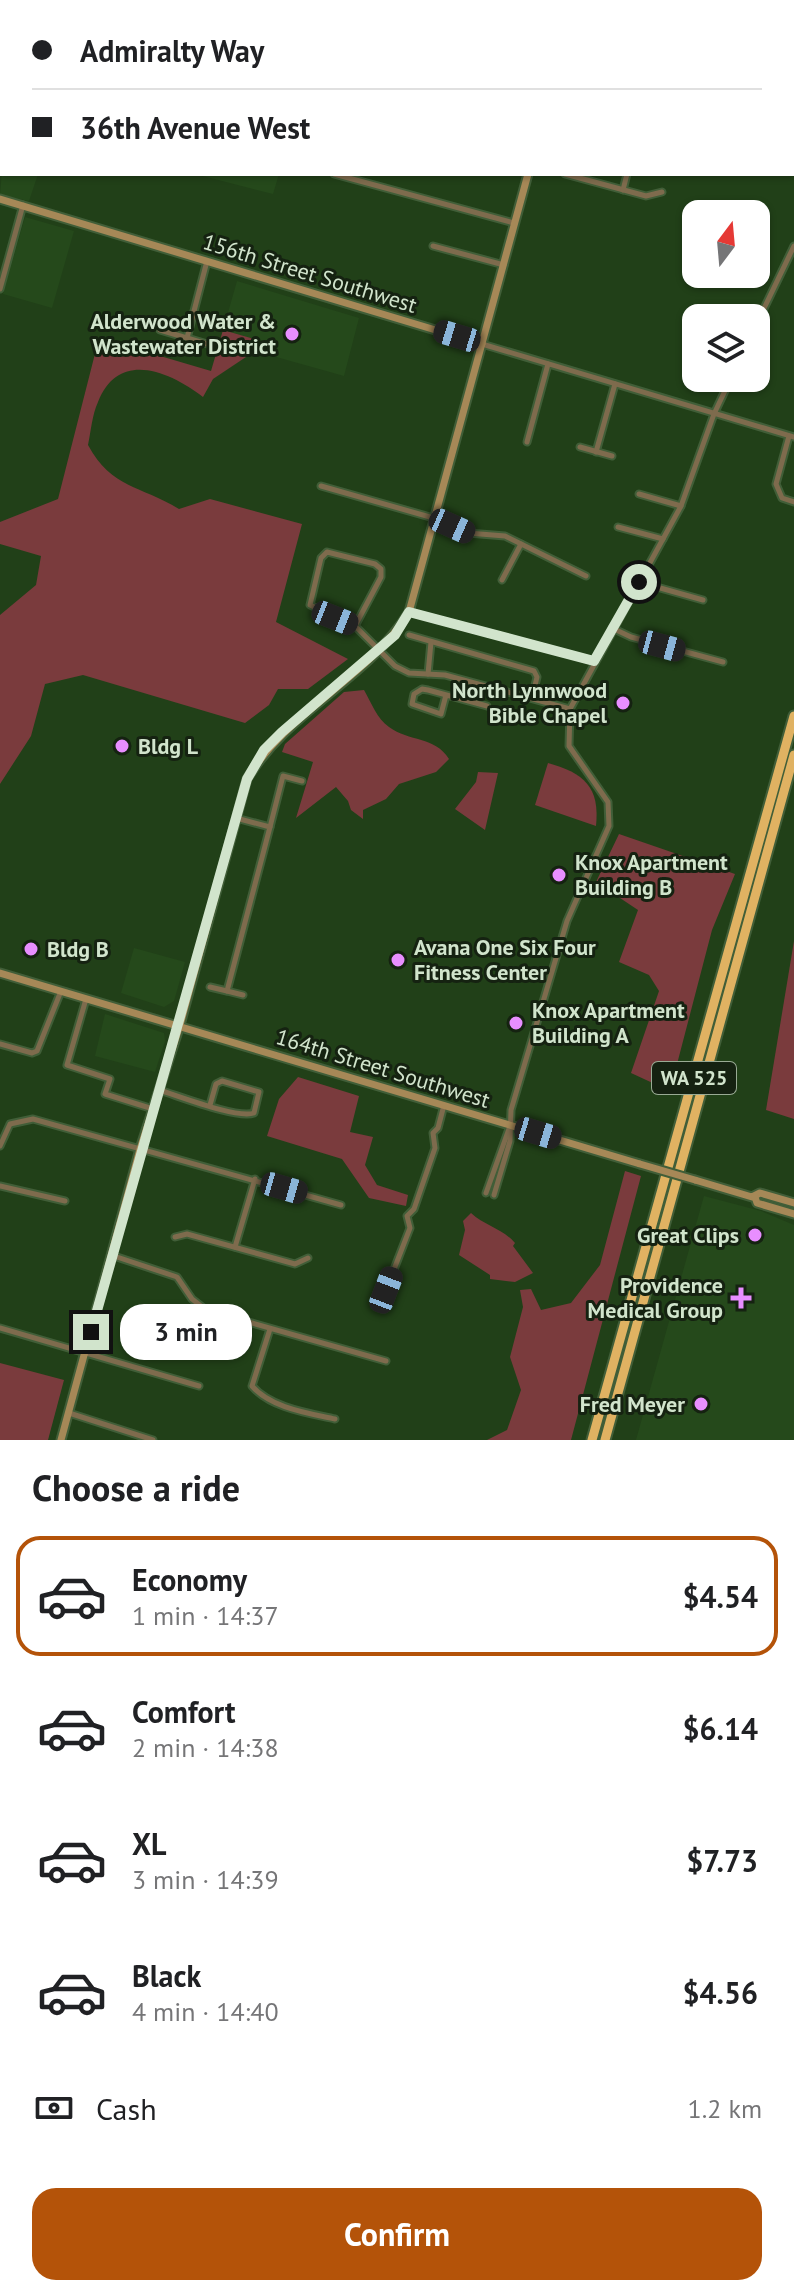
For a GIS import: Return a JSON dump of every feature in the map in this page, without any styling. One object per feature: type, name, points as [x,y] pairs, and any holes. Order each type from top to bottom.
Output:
[{"type":"highway","name":"WA 525","points":[[592,1440],[794,716]]},
{"type":"highway","name":"WA 525","points":[[605,1440],[794,755]]},
{"type":"street","points":[[341,176],[515,224]]},
{"type":"street","points":[[61,1440],[140,1149],[180,1025],[247,779],[264,750],[395,635],[409,612],[437,519],[527,176]]},
{"type":"street","points":[[575,176],[652,197],[662,192]]},
{"type":"street","points":[[623,190],[626,176]]},
{"type":"street","name":"156th Street Southwest","points":[[0,199],[792,436]]},
{"type":"street","points":[[0,289],[23,205]]},
{"type":"street","points":[[433,246],[504,265]]},
{"type":"street","points":[[767,304],[790,262],[794,246]]},
{"type":"street","points":[[187,338],[207,261]]},
{"type":"street","points":[[160,330],[214,346]]},
{"type":"street","points":[[527,442],[548,364]]},
{"type":"street","points":[[596,452],[615,384]]},
{"type":"street","points":[[490,1194],[510,1125],[511,1110],[567,921],[609,826],[608,802],[569,746],[570,709],[681,506],[724,392]]},
{"type":"street","points":[[792,436],[776,484],[782,498],[794,502]]},
{"type":"street","points":[[580,447],[612,456]]},
{"type":"street","points":[[321,486],[437,519],[468,533],[505,536],[586,576]]},
{"type":"street","points":[[639,494],[681,506]]},
{"type":"street","points":[[618,527],[663,539]]},
{"type":"street","points":[[502,580],[521,544]]},
{"type":"street","points":[[355,626],[356,618],[381,577],[381,569],[375,564],[327,552],[321,558],[310,605],[355,626],[395,666],[409,673],[445,675],[570,709]]},
{"type":"street","points":[[639,582],[703,600]]},
{"type":"street","points":[[409,612],[594,661]]},
{"type":"street","points":[[612,628],[631,637],[723,662]]},
{"type":"street","points":[[409,635],[534,671],[537,677],[532,698]]},
{"type":"street","points":[[428,674],[431,642]]},
{"type":"street","points":[[446,695],[441,714],[412,704],[417,690],[446,695],[487,706]]},
{"type":"street","points":[[227,991],[283,776],[302,781]]},
{"type":"street","points":[[235,818],[270,827]]},
{"type":"street","name":"164th Street Southwest","points":[[0,973],[755,1197]]},
{"type":"street","points":[[210,987],[243,995]]},
{"type":"street","points":[[0,1044],[32,1053],[37,1051],[61,991]]},
{"type":"street","points":[[86,998],[67,1065],[110,1079],[105,1094],[153,1109]]},
{"type":"street","points":[[159,1090],[210,1105],[252,1115],[259,1092],[219,1081],[210,1105]]},
{"type":"street","points":[[386,1290],[410,1228],[407,1216],[414,1209],[435,1148],[433,1133],[444,1105]]},
{"type":"street","points":[[0,1146],[10,1124],[33,1119],[341,1205]]},
{"type":"street","points":[[235,1247],[255,1179]]},
{"type":"street","points":[[0,1186],[65,1201]]},
{"type":"street","name":"164th Street Southwest","points":[[755,1197],[760,1193],[794,1203]]},
{"type":"street","name":"164th Street Southwest","points":[[755,1197],[757,1203],[794,1214]]},
{"type":"street","points":[[175,1237],[187,1234],[295,1264],[308,1258]]},
{"type":"street","points":[[111,1255],[177,1277],[192,1299],[206,1310],[386,1361]]},
{"type":"street","points":[[0,1328],[85,1351],[100,1360],[199,1386]]},
{"type":"street","points":[[270,1329],[252,1386],[260,1395],[293,1409],[335,1419]]},
{"type":"street","points":[[69,1413],[153,1440]]},
{"type":"shaded area","points":[[2,176],[37,176],[29,201],[0,195]]},
{"type":"shaded area","points":[[203,176],[278,176],[273,194]]},
{"type":"shaded area","points":[[25,217],[74,231],[52,308],[3,294]]},
{"type":"shaded area","points":[[237,281],[359,318],[344,376],[255,351],[258,340],[223,330]]},
{"type":"shaded area","points":[[223,330],[258,340],[255,351],[213,379],[203,397],[176,380],[146,370],[119,375],[107,386],[98,402],[88,445],[97,459],[117,478],[179,509],[210,499],[302,524],[276,622],[348,659],[308,689],[278,689],[269,705],[245,723],[83,675],[45,684],[31,736],[0,784],[0,615],[36,585],[41,556],[0,544],[0,522],[58,499],[99,338],[211,371]]},
{"type":"shaded area","points":[[364,690],[385,724],[397,732],[437,746],[449,759],[436,772],[399,784],[386,799],[363,810],[363,819],[351,810],[348,801],[336,787],[296,818],[313,762],[282,752],[285,744],[344,692]]},
{"type":"shaded area","points":[[548,763],[571,772],[587,784],[595,801],[596,826],[535,805]]},
{"type":"shaded area","points":[[478,772],[498,773],[485,830],[455,809],[476,782]]},
{"type":"shaded area","points":[[619,834],[735,874],[712,930],[670,1091],[631,1073],[659,991],[649,975],[619,962],[638,910],[596,882]]},
{"type":"shaded area","points":[[794,941],[794,1119],[766,1110]]},
{"type":"shaded area","points":[[134,948],[185,962],[174,1001],[164,1007],[121,993]]},
{"type":"shaded area","points":[[105,1014],[164,1033],[165,1041],[155,1072],[95,1056]]},
{"type":"shaded area","points":[[298,1077],[359,1096],[350,1132],[373,1137],[365,1165],[377,1185],[408,1195],[406,1206],[369,1198],[342,1159],[267,1136],[279,1099]]},
{"type":"shaded area","points":[[625,1171],[641,1176],[571,1440],[487,1440],[507,1430],[521,1390],[510,1357],[523,1307],[520,1290],[531,1289],[541,1310],[571,1303],[600,1265]]},
{"type":"shaded area","points":[[704,1196],[761,1211],[794,1225],[794,1440],[636,1440]]},
{"type":"shaded area","points":[[471,1213],[510,1238],[533,1273],[515,1282],[490,1279],[490,1275],[459,1255],[465,1230],[463,1221]]},
{"type":"shaded area","points":[[0,1363],[64,1380],[48,1440],[0,1440]]},
{"type":"place","name":"Alderwood Water & Wastewater District","points":[[292,334]]},
{"type":"place","name":"North Lynnwood Bible Chapel","points":[[623,703]]},
{"type":"place","name":"Bldg L","points":[[122,746]]},
{"type":"place","name":"Knox Apartment Building B","points":[[559,875]]},
{"type":"place","name":"Bldg B","points":[[31,949]]},
{"type":"place","name":"Avana One Six Four Fitness Center","points":[[398,960]]},
{"type":"place","name":"Knox Apartment Building A","points":[[516,1023]]},
{"type":"place","name":"Great Clips","points":[[755,1235]]},
{"type":"place","name":"Providence Medical Group","points":[[741,1298]]},
{"type":"place","name":"Fred Meyer","points":[[701,1404]]},
{"type":"route","points":[[91,1332],[140,1149],[180,1025],[235,818],[247,779],[264,750],[395,635],[409,612],[594,661],[639,582]]}]
